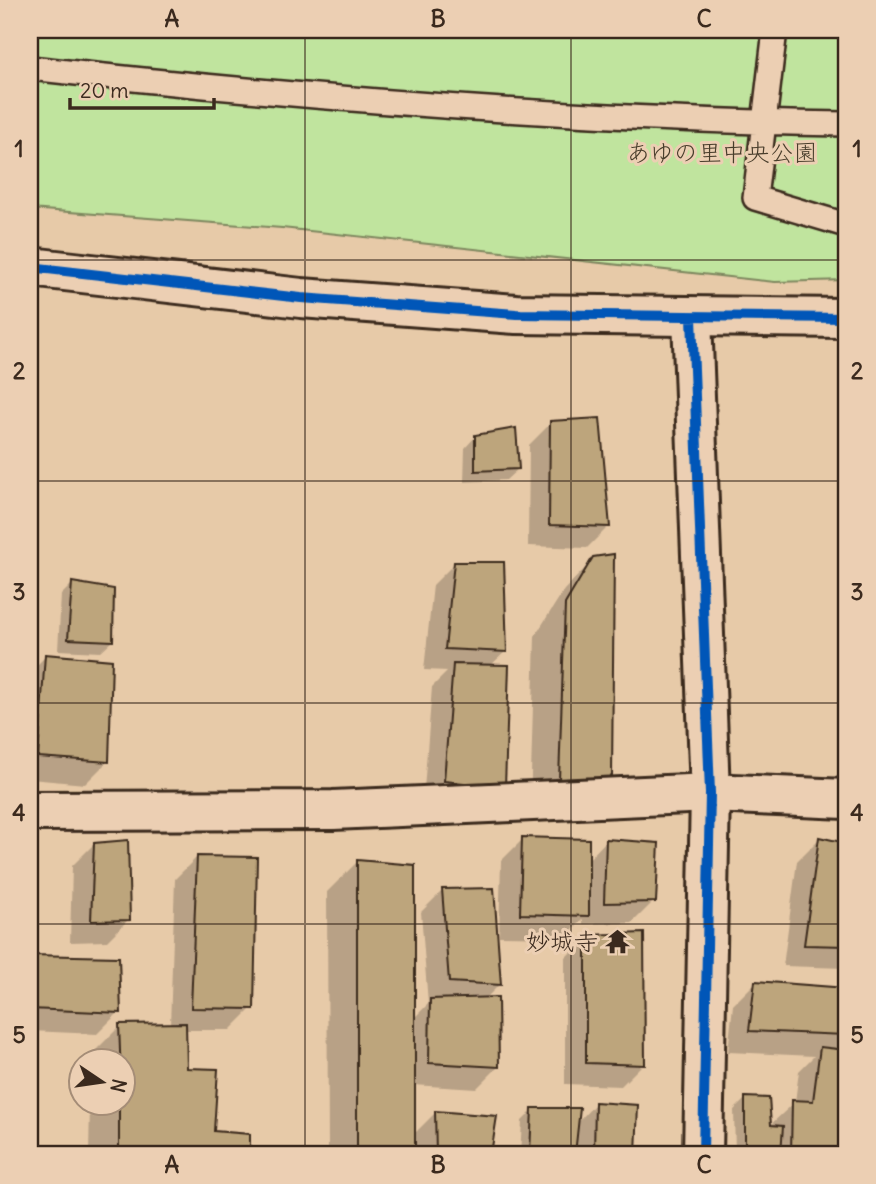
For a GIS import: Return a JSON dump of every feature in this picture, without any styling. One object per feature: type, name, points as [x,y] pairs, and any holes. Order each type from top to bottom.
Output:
[{"type":"street","points":[[30,267],[301,298],[516,314],[846,318]]},
{"type":"street","points":[[692,317],[710,793],[703,1154]]},
{"type":"street","points":[[30,811],[333,810],[710,793],[846,799]]},
{"type":"lane","points":[[775,30],[755,198],[846,225]]},
{"type":"lane","points":[[30,68],[214,89],[483,110],[765,123],[846,124]]},
{"type":"green space","name":"あゆの里中央公園","points":[[30,30],[846,30],[846,280],[775,282],[282,228],[30,209]]},
{"type":"building","points":[[600,418],[610,527],[549,525],[550,421]]},
{"type":"building","points":[[516,428],[519,469],[475,471],[475,435]]},
{"type":"building","points":[[614,554],[612,778],[559,780],[565,604],[593,557]]},
{"type":"building","points":[[454,562],[504,562],[507,652],[445,649]]},
{"type":"building","points":[[72,582],[114,589],[113,641],[68,639]]},
{"type":"building","points":[[45,654],[112,660],[109,762],[38,757]]},
{"type":"building","points":[[453,664],[509,665],[505,787],[444,781]]},
{"type":"building","points":[[522,837],[589,839],[589,916],[520,914]]},
{"type":"building","points":[[819,837],[846,843],[846,946],[804,945]]},
{"type":"building","points":[[606,839],[659,843],[656,902],[604,903]]},
{"type":"building","points":[[128,840],[130,920],[91,921],[94,843]]},
{"type":"building","points":[[197,856],[257,857],[254,1009],[191,1008]]},
{"type":"building","points":[[357,860],[415,865],[415,1154],[357,1154]]},
{"type":"building","points":[[494,888],[501,985],[449,982],[442,889]]},
{"type":"building","points":[[644,933],[645,1065],[586,1063],[586,935]]},
{"type":"building","points":[[30,955],[119,957],[121,1013],[30,1009]]},
{"type":"building","points":[[755,981],[846,988],[846,1035],[749,1031]]},
{"type":"building","points":[[498,997],[499,1067],[429,1063],[430,999]]},
{"type":"building","points":[[186,1023],[187,1068],[218,1069],[214,1131],[250,1134],[250,1154],[119,1154],[119,1118],[136,1118],[136,1048],[120,1048],[119,1024]]},
{"type":"building","points":[[820,1047],[846,1050],[846,1154],[791,1154],[792,1100],[813,1101]]},
{"type":"building","points":[[745,1097],[769,1098],[771,1125],[783,1126],[781,1154],[745,1154]]},
{"type":"building","points":[[595,1102],[638,1105],[636,1154],[594,1154]]},
{"type":"building","points":[[532,1108],[580,1108],[575,1154],[530,1154]]},
{"type":"building","points":[[435,1111],[497,1116],[491,1154],[436,1154]]},
{"type":"cycle path","points":[[30,267],[301,298],[516,314],[846,318]]},
{"type":"cycle path","points":[[692,317],[710,793],[703,1154]]},
{"type":"place","name":"妙城寺","points":[[618,942]]}]
